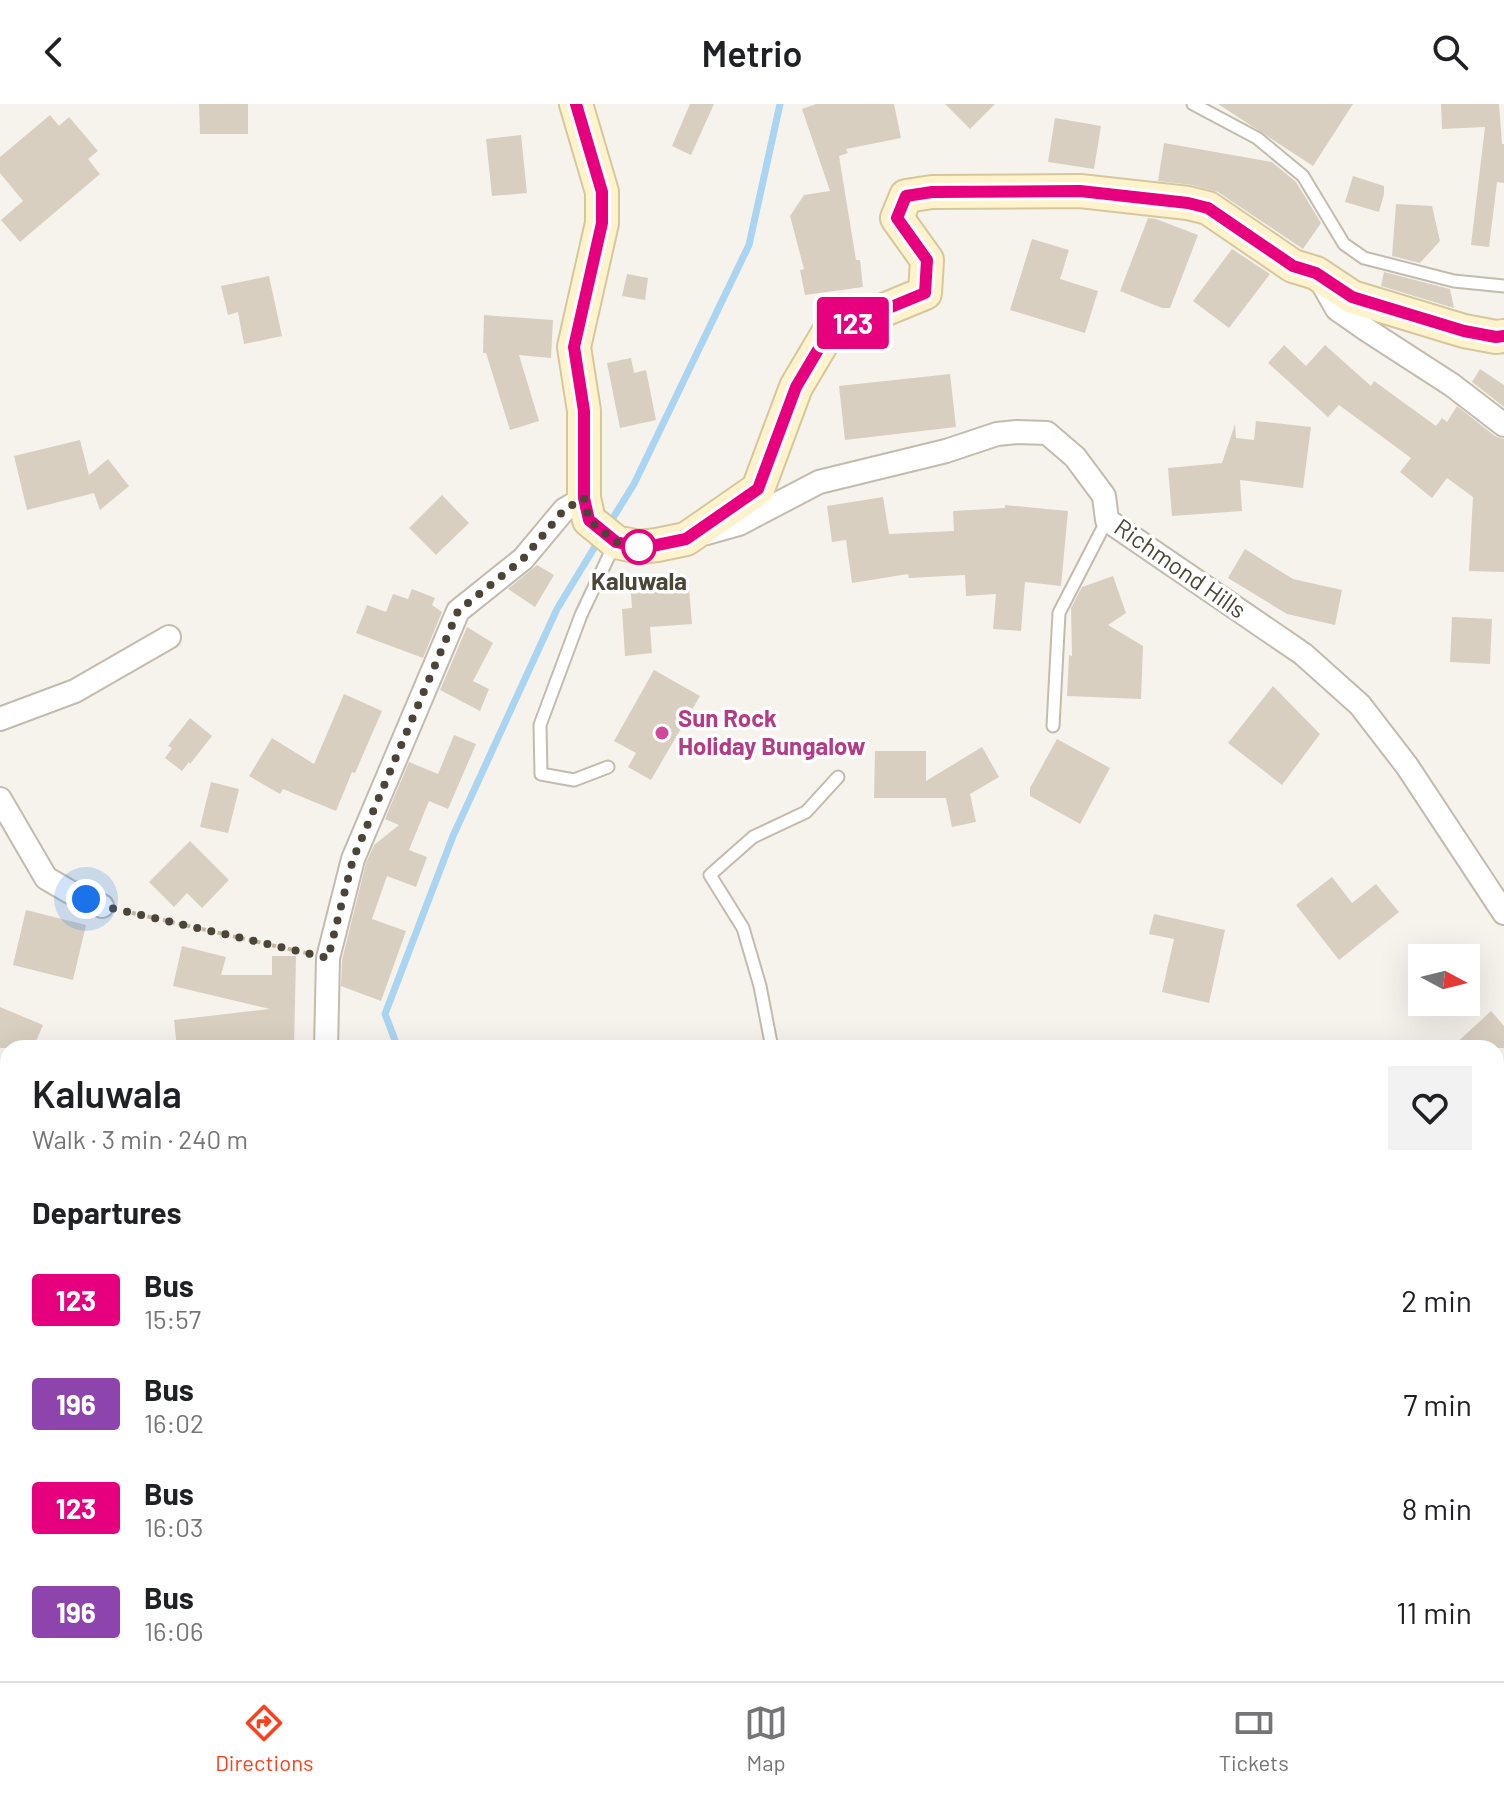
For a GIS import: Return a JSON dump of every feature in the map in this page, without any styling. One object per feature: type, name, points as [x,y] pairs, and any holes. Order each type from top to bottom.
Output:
[{"type":"street","points":[[576,104],[602,192],[602,223],[574,347],[599,524]]},
{"type":"street","points":[[326,1040],[328,958],[353,859],[458,611],[523,559],[564,510],[599,524],[639,547],[686,539],[758,489],[796,387],[828,333],[925,293],[927,260],[897,218],[906,196],[932,192],[1080,191],[1188,203],[1208,208],[1293,266],[1316,273],[1352,297],[1464,331],[1504,336]]},
{"type":"street","points":[[1316,273],[1337,309],[1452,385],[1504,425]]},
{"type":"street","name":"Richmond Hills","points":[[686,539],[739,524],[819,482],[946,451],[997,434],[1047,433],[1075,457],[1104,496],[1107,520],[1303,654],[1360,705],[1407,766],[1504,913]]},
{"type":"street","points":[[0,719],[75,691],[169,637]]},
{"type":"street","points":[[0,799],[46,878],[102,906]]},
{"type":"lane","points":[[1193,104],[1257,138],[1303,176],[1344,244],[1364,258],[1454,281],[1504,286]]},
{"type":"lane","points":[[1053,726],[1059,613],[1107,520]]},
{"type":"lane","points":[[599,524],[581,615],[540,725],[541,774],[574,780],[608,767]]},
{"type":"lane","points":[[770,1040],[760,986],[743,928],[710,875],[753,837],[806,812],[838,777]]},
{"type":"path","points":[[102,906],[328,958]]},
{"type":"building","points":[[199,104],[248,104],[248,134],[200,134]]},
{"type":"building","points":[[690,104],[714,104],[691,155],[672,146]]},
{"type":"building","points":[[816,104],[894,104],[901,138],[846,149],[848,153],[839,156],[863,287],[805,295],[800,270],[804,269],[790,216],[804,195],[830,191],[802,109]]},
{"type":"building","points":[[945,104],[995,104],[970,129]]},
{"type":"building","points":[[1218,104],[1353,104],[1313,166]]},
{"type":"building","points":[[1441,104],[1499,104],[1504,144],[1504,183],[1497,182],[1489,247],[1471,245],[1485,127],[1442,129]]},
{"type":"building","points":[[50,115],[59,126],[69,117],[98,151],[88,159],[100,174],[20,242],[1,220],[23,201],[0,173],[0,157]]},
{"type":"building","points":[[1055,118],[1101,126],[1094,169],[1048,162]]},
{"type":"building","points":[[521,135],[527,193],[492,196],[486,139]]},
{"type":"building","points":[[1164,143],[1272,162],[1296,182],[1321,223],[1303,249],[1218,192],[1158,181]]},
{"type":"building","points":[[1353,176],[1384,186],[1379,212],[1345,202]]},
{"type":"building","points":[[1396,204],[1432,206],[1440,241],[1420,263],[1392,256]]},
{"type":"building","points":[[1148,218],[1198,235],[1170,308],[1162,308],[1120,291]]},
{"type":"building","points":[[1032,239],[1069,250],[1060,279],[1098,291],[1085,333],[1010,310]]},
{"type":"building","points":[[1232,249],[1270,274],[1229,328],[1193,301]]},
{"type":"building","points":[[1384,272],[1450,289],[1454,308],[1381,286]]},
{"type":"building","points":[[627,274],[648,278],[645,300],[622,296]]},
{"type":"building","points":[[269,276],[282,336],[244,344],[238,312],[228,315],[221,286]]},
{"type":"building","points":[[484,315],[553,320],[551,358],[519,355],[539,421],[510,430],[486,353],[483,353]]},
{"type":"building","points":[[1284,345],[1306,366],[1325,345],[1371,386],[1374,381],[1436,426],[1442,418],[1447,422],[1457,406],[1495,436],[1504,439],[1504,572],[1469,571],[1473,497],[1447,478],[1432,498],[1400,472],[1411,458],[1339,405],[1328,417],[1268,363]]},
{"type":"building","points":[[631,358],[634,373],[646,370],[656,420],[620,428],[607,363]]},
{"type":"building","points":[[1480,369],[1504,385],[1504,407],[1472,382]]},
{"type":"building","points":[[950,374],[956,427],[845,440],[839,386]]},
{"type":"building","points":[[1256,421],[1311,427],[1303,488],[1240,480],[1242,511],[1172,516],[1168,468],[1222,463],[1235,424],[1236,438],[1254,440]]},
{"type":"building","points":[[80,440],[89,475],[108,459],[129,486],[100,510],[94,493],[27,510],[14,456]]},
{"type":"building","points":[[442,495],[469,523],[436,555],[409,528]]},
{"type":"building","points":[[883,497],[889,534],[954,531],[953,511],[1005,508],[1005,505],[1068,511],[1061,586],[1025,582],[1021,631],[993,629],[996,594],[966,596],[965,575],[909,578],[908,574],[852,583],[846,540],[832,542],[827,506]]},
{"type":"building","points":[[1245,549],[1293,579],[1342,590],[1335,625],[1287,614],[1228,578]]},
{"type":"building","points":[[537,565],[554,575],[535,607],[508,589]]},
{"type":"building","points":[[688,576],[692,624],[650,627],[652,653],[625,656],[622,609],[632,608],[630,581]]},
{"type":"building","points":[[1113,576],[1126,613],[1108,625],[1143,646],[1141,699],[1067,696],[1069,655],[1072,656],[1071,608],[1082,587]]},
{"type":"building","points":[[412,589],[435,598],[432,605],[442,612],[423,658],[356,633],[367,605],[386,612],[393,594],[408,599]]},
{"type":"building","points":[[1452,617],[1492,619],[1490,664],[1450,662]]},
{"type":"building","points":[[467,627],[493,643],[473,681],[489,689],[480,711],[440,690]]},
{"type":"building","points":[[654,670],[700,696],[651,780],[628,767],[636,753],[614,741]]},
{"type":"building","points":[[1273,686],[1320,734],[1282,785],[1228,743]]},
{"type":"building","points":[[344,694],[382,711],[336,811],[283,789],[280,794],[249,776],[272,738],[314,764]]},
{"type":"building","points":[[190,718],[212,736],[182,771],[165,758],[172,748],[168,746]]},
{"type":"building","points":[[454,735],[476,744],[448,809],[429,801],[409,850],[427,857],[416,887],[387,876],[372,919],[406,931],[381,1001],[341,986],[342,960],[366,863],[374,845],[399,825],[385,819],[409,762],[438,774]]},
{"type":"building","points":[[1057,739],[1110,768],[1080,824],[1030,796],[1030,788]]},
{"type":"building","points":[[982,747],[999,777],[970,794],[976,822],[952,827],[946,798],[874,798],[875,751],[926,751],[926,781]]},
{"type":"building","points":[[211,782],[239,789],[228,833],[200,827]]},
{"type":"building","points":[[190,841],[229,880],[202,908],[187,893],[174,907],[149,882]]},
{"type":"building","points":[[1332,877],[1352,903],[1376,884],[1399,912],[1339,960],[1296,905]]},
{"type":"building","points":[[26,910],[86,925],[73,980],[13,965]]},
{"type":"building","points":[[1154,914],[1225,930],[1209,1003],[1162,992],[1174,939],[1149,934]]},
{"type":"building","points":[[182,946],[226,957],[221,975],[272,975],[272,956],[296,956],[294,1040],[176,1040],[174,1020],[270,1009],[173,986]]},
{"type":"building","points":[[0,1007],[43,1025],[36,1040],[0,1040]]},
{"type":"building","points":[[1491,1011],[1504,1026],[1504,1040],[1460,1040]]},
{"type":"waterway","points":[[608,526],[634,484],[749,245],[780,104]]},
{"type":"waterway","points":[[395,1040],[385,1014],[453,836],[557,609],[599,540]]},
{"type":"bus line","name":"123","points":[[576,104],[602,192],[602,223],[574,347],[584,411],[584,498],[589,520],[616,542],[639,547],[686,539],[758,489],[796,387],[828,333],[925,293],[927,260],[897,218],[906,196],[932,192],[1080,191],[1188,203],[1208,208],[1293,266],[1316,273],[1352,297],[1464,331],[1504,336]]},
{"type":"place","name":"Kaluwala","points":[[639,547]]},
{"type":"place","name":"Sun Rock Holiday Bungalow","points":[[662,733]]},
{"type":"route","points":[[86,899],[102,906],[328,958],[353,859],[458,611],[523,559],[564,510],[584,498],[589,520],[609,538],[639,547]]}]
